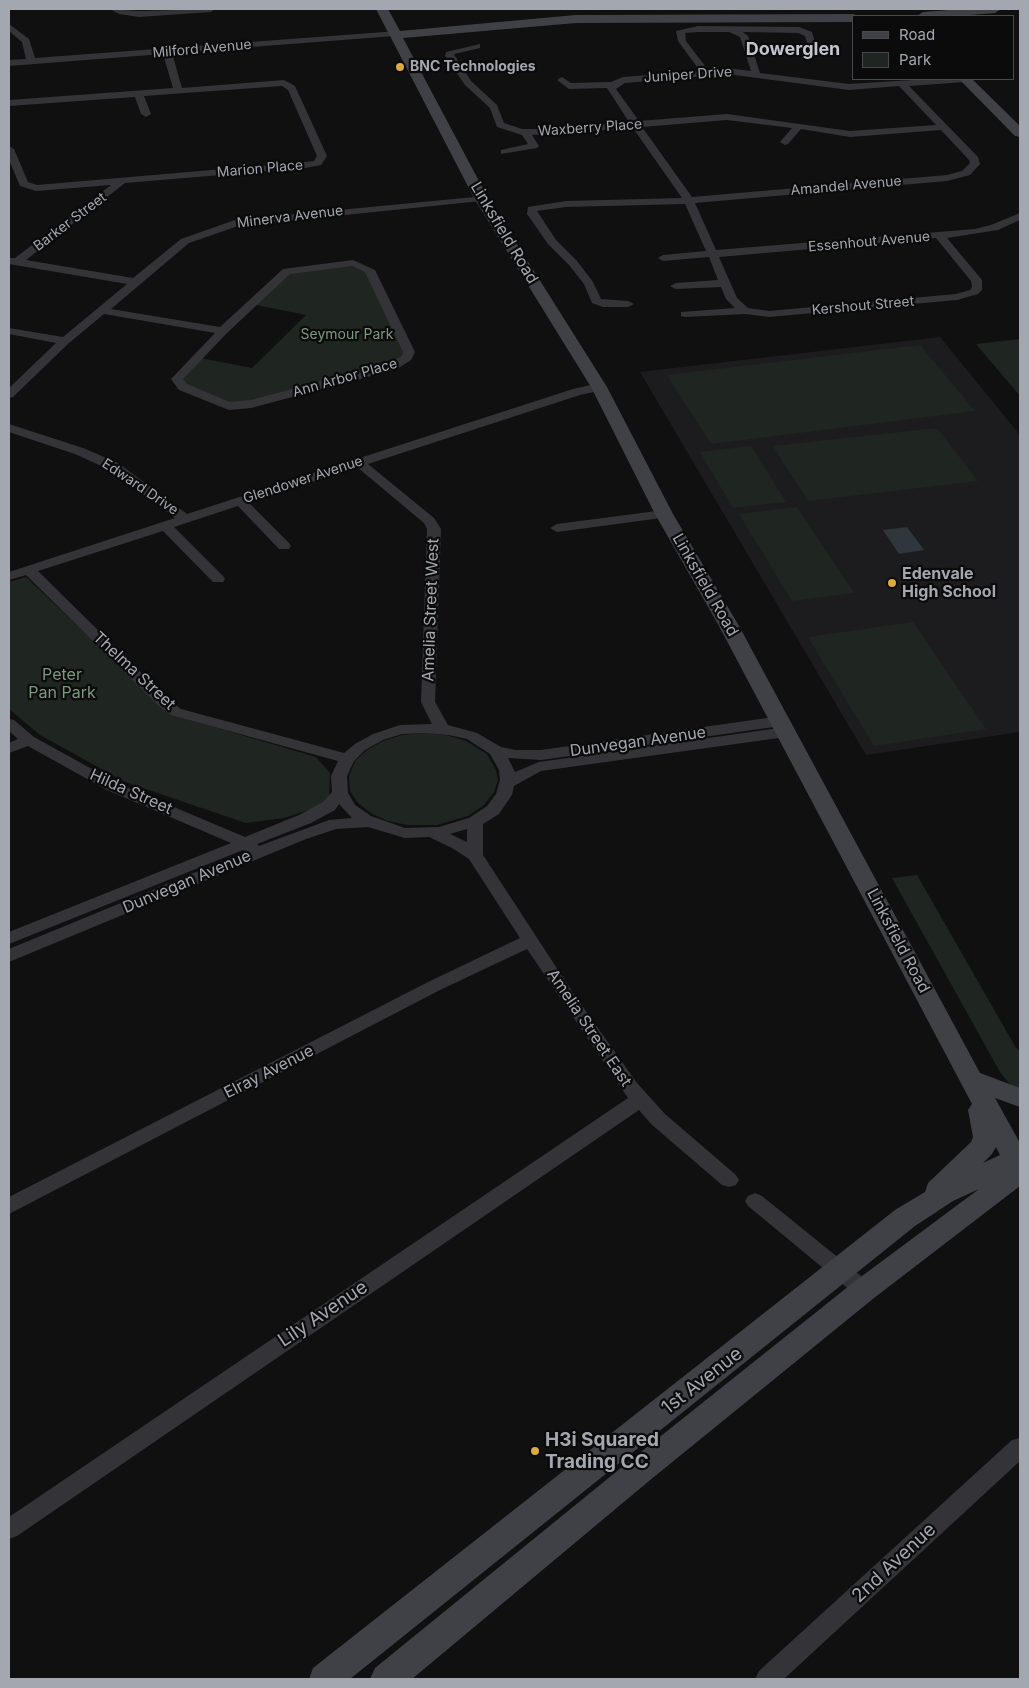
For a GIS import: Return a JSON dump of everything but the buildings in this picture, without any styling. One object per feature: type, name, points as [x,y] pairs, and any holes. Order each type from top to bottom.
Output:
[{"type":"main road","points":[[936,15],[995,9]]},
{"type":"main road","points":[[383,11],[404,27],[432,30],[670,13],[851,18]]},
{"type":"main road","name":"Linksfield Road","points":[[383,11],[481,198],[599,387],[664,514],[784,727],[1019,1164]]},
{"type":"main road","points":[[964,15],[976,12]]},
{"type":"main road","points":[[397,36],[416,35],[432,30]]},
{"type":"main road","points":[[966,80],[1020,133]]},
{"type":"main road","points":[[978,80],[1020,120]]},
{"type":"main road","points":[[924,1205],[985,1143],[986,1138],[975,1085],[1020,1098]]},
{"type":"main road","name":"1st Avenue","points":[[325,1679],[924,1205],[1019,1164]]},
{"type":"main road","name":"1st Avenue","points":[[387,1679],[638,1472],[1019,1164]]},
{"type":"main road","points":[[616,1449],[638,1472]]},
{"type":"street","points":[[114,9],[139,14],[211,9]]},
{"type":"street","points":[[9,27],[26,41],[31,61]]},
{"type":"street","points":[[706,73],[682,41],[680,31],[690,29],[803,31],[811,37],[814,52]]},
{"type":"street","points":[[732,30],[744,36],[756,73]]},
{"type":"street","points":[[744,36],[754,30]]},
{"type":"street","name":"Milford Avenue","points":[[9,62],[397,36]]},
{"type":"street","name":"Waxberry Place","points":[[477,46],[450,52],[450,56],[469,85],[479,91],[494,107],[500,125],[526,132],[734,117],[850,134],[943,127]]},
{"type":"street","points":[[167,52],[178,90]]},
{"type":"street","name":"Juniper Drive","points":[[562,80],[569,86],[613,85],[630,79],[734,71],[840,86],[945,80]]},
{"type":"street","name":"Amandel Avenue","points":[[628,304],[603,304],[596,301],[584,278],[552,242],[531,211],[535,208],[554,204],[689,200],[961,175],[973,168],[975,161],[943,127],[906,82]]},
{"type":"street","name":"Marion Place","points":[[9,103],[268,83],[289,85],[322,156],[320,161],[305,165],[48,188],[30,187],[24,184],[9,149]]},
{"type":"street","points":[[613,85],[611,89],[689,200],[734,303],[744,311]]},
{"type":"street","points":[[138,93],[146,114]]},
{"type":"street","points":[[785,142],[798,127]]},
{"type":"street","points":[[504,152],[534,146],[526,132]]},
{"type":"street","name":"Barker Street","points":[[13,261],[122,181]]},
{"type":"street","name":"Minerva Avenue","points":[[9,394],[65,341],[104,311],[134,282],[181,243],[235,223],[481,198]]},
{"type":"street","name":"Essenhout Avenue","points":[[663,258],[714,256],[940,236],[987,230],[1020,216]]},
{"type":"street","name":"Kershout Street","points":[[744,311],[769,314],[949,298],[974,292],[978,288],[976,280],[940,236]]},
{"type":"street","points":[[13,261],[134,282]]},
{"type":"street","name":"Ann Arbor Place","points":[[354,262],[370,270],[410,352],[404,360],[393,366],[251,404],[228,406],[183,388],[177,379],[223,331],[284,273],[300,268],[354,262]]},
{"type":"street","points":[[676,286],[725,283]]},
{"type":"street","points":[[104,311],[223,331]]},
{"type":"street","points":[[685,314],[744,311]]},
{"type":"street","points":[[9,331],[65,341]]},
{"type":"street","name":"Glendower Avenue","points":[[9,576],[358,462],[577,392],[599,387]]},
{"type":"street","name":"Edward Drive","points":[[9,428],[79,451],[113,466],[185,519]]},
{"type":"street","name":"Amelia Street West","points":[[358,462],[429,521],[434,529],[428,702],[442,729]]},
{"type":"street","points":[[240,501],[284,546]]},
{"type":"street","points":[[557,528],[664,514]]},
{"type":"street","points":[[165,525],[218,579]]},
{"type":"street","name":"Thelma Street","points":[[29,570],[164,703],[176,712],[347,759]]},
{"type":"street","name":"Amelia Street West","points":[[404,729],[420,715],[428,702]]},
{"type":"street","name":"Hilda Street","points":[[9,723],[29,740],[113,787],[223,832],[252,848]]},
{"type":"street","name":"Dunvegan Avenue","points":[[508,783],[527,771],[539,768],[642,748],[784,727]]},
{"type":"street","points":[[404,729],[442,729],[472,736],[496,751],[507,770],[508,783],[504,795],[493,810],[475,822],[452,830],[433,833],[406,833],[369,822],[349,808],[340,793],[339,776],[347,759],[360,747],[378,737],[404,729]]},
{"type":"street","points":[[9,748],[29,740]]},
{"type":"street","name":"Dunvegan Avenue","points":[[496,751],[534,756],[642,748]]},
{"type":"street","name":"Dunvegan Avenue","points":[[9,956],[58,927],[252,848],[324,810],[340,793]]},
{"type":"street","name":"Dunvegan Avenue","points":[[252,848],[324,827],[369,822]]},
{"type":"street","points":[[475,822],[475,856]]},
{"type":"street","name":"Amelia Street East","points":[[433,833],[458,844],[475,856],[613,1066],[639,1100],[729,1180]]},
{"type":"street","name":"Dunvegan Avenue","points":[[9,938],[58,927]]},
{"type":"street","name":"Elray Avenue","points":[[9,1206],[434,986],[530,940]]},
{"type":"street","name":"Lily Avenue","points":[[9,1529],[639,1100]]},
{"type":"street","points":[[755,1201],[864,1290]]},
{"type":"street","name":"2nd Avenue","points":[[767,1679],[1020,1447]]},
{"type":"shaded area","name":"Edenvale High School","points":[[940,337],[1020,435],[1020,732],[866,755],[640,372]]},
{"type":"shaded area","points":[[907,527],[924,550],[899,554],[883,530]]},
{"type":"green space","name":"Seymour Park","points":[[353,264],[367,269],[406,357],[394,370],[251,407],[218,405],[175,377],[195,357],[252,368],[306,315],[256,305],[290,273]]},
{"type":"green space","points":[[1020,339],[1020,396],[976,344]]},
{"type":"green space","points":[[920,345],[975,411],[711,444],[667,375]]},
{"type":"green space","points":[[937,428],[978,481],[808,501],[773,446]]},
{"type":"green space","points":[[751,446],[786,502],[733,508],[700,452]]},
{"type":"green space","points":[[797,507],[854,593],[792,601],[739,514]]},
{"type":"green space","name":"Peter Pan Park","points":[[26,577],[170,714],[316,757],[330,773],[329,797],[318,807],[284,818],[246,823],[125,782],[40,735],[9,709],[9,582]]},
{"type":"green space","points":[[913,622],[986,729],[874,746],[808,637]]},
{"type":"green space","points":[[424,733],[446,735],[466,741],[487,754],[496,770],[498,780],[494,792],[484,805],[468,816],[437,825],[407,825],[388,821],[372,814],[358,803],[350,791],[349,776],[355,761],[367,750],[383,741],[402,735]]},
{"type":"green space","points":[[917,875],[1016,1048],[1020,1051],[1020,1097],[1000,1072],[892,878]]},
{"type":"place","name":"BNC Technologies","points":[[400,67]]},
{"type":"place","name":"Edenvale High School","points":[[892,583]]},
{"type":"place","name":"H3i Squared Trading CC","points":[[535,1451]]},
{"type":"district","name":"Dowerglen","points":[[793,50]]}]
